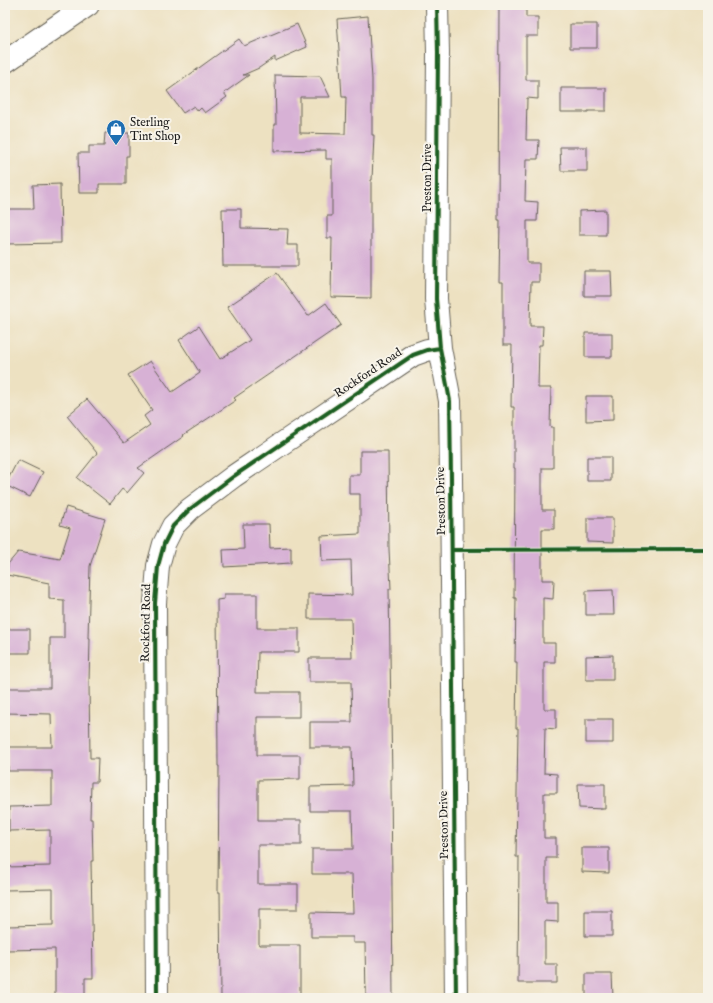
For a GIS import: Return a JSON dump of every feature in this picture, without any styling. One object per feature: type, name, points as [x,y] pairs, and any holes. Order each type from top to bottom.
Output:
[{"type":"street","points":[[5,62],[88,5]]},
{"type":"street","name":"Preston Drive","points":[[437,5],[436,299],[440,348],[450,401],[456,998]]},
{"type":"street","name":"Rockford Road","points":[[157,998],[155,603],[158,566],[164,544],[173,526],[190,509],[234,476],[413,355],[427,350],[440,348]]},
{"type":"building","points":[[499,5],[526,5],[526,17],[538,17],[538,36],[526,36],[526,80],[538,80],[538,99],[527,98],[526,140],[539,140],[538,159],[526,159],[525,201],[538,202],[537,221],[527,221],[527,263],[539,263],[539,282],[531,282],[530,326],[543,326],[542,345],[539,345],[538,388],[551,388],[550,427],[553,427],[553,468],[542,468],[542,510],[554,510],[554,529],[542,529],[542,580],[554,580],[553,599],[543,598],[543,643],[555,643],[555,662],[544,662],[544,709],[556,709],[556,729],[545,728],[544,773],[557,774],[557,793],[544,793],[544,838],[556,838],[556,858],[546,858],[546,902],[558,902],[558,922],[545,921],[545,964],[557,964],[557,983],[518,983],[519,857],[516,857],[518,728],[516,728],[516,598],[514,598],[514,407],[511,407],[512,345],[503,345],[503,282],[499,282]]},
{"type":"building","points":[[368,16],[372,79],[372,135],[374,135],[371,180],[371,298],[331,297],[332,238],[327,238],[327,216],[332,216],[332,159],[326,159],[326,150],[274,151],[274,125],[276,125],[275,75],[320,76],[330,97],[300,97],[300,133],[345,134],[346,97],[342,97],[337,19]]},
{"type":"building","points":[[297,24],[307,47],[275,61],[275,57],[259,68],[243,75],[249,75],[224,93],[227,97],[205,113],[201,108],[198,111],[194,106],[183,113],[167,91],[239,39],[244,46]]},
{"type":"building","points":[[570,24],[597,24],[597,48],[570,48]]},
{"type":"building","points":[[561,88],[606,88],[606,111],[561,112]]},
{"type":"building","points":[[105,133],[129,133],[129,156],[126,156],[126,184],[99,184],[99,193],[79,193],[78,153],[89,153],[89,146],[104,146]]},
{"type":"building","points":[[560,147],[587,147],[587,171],[561,171]]},
{"type":"building","points":[[60,184],[61,243],[6,244],[5,209],[34,209],[33,185]]},
{"type":"building","points":[[222,209],[241,209],[241,228],[288,229],[287,245],[298,245],[298,266],[223,266]]},
{"type":"building","points":[[606,210],[606,235],[579,235],[579,211]]},
{"type":"building","points":[[584,271],[611,271],[612,296],[584,296]]},
{"type":"building","points":[[277,273],[308,316],[326,303],[341,325],[234,398],[236,400],[183,435],[184,436],[138,468],[144,473],[127,493],[122,489],[110,504],[77,478],[97,453],[67,416],[87,399],[124,443],[150,425],[144,416],[152,410],[128,375],[150,361],[172,392],[200,373],[179,340],[199,326],[220,359],[250,340],[227,307]]},
{"type":"building","points":[[585,333],[612,333],[612,357],[585,357]]},
{"type":"building","points":[[586,396],[613,396],[613,420],[586,421]]},
{"type":"building","points":[[360,451],[388,451],[391,589],[389,589],[393,998],[366,998],[365,943],[353,943],[353,937],[311,937],[311,912],[353,913],[352,874],[312,874],[312,849],[353,849],[352,811],[310,811],[310,787],[353,786],[352,747],[310,747],[310,722],[352,722],[351,682],[309,682],[309,658],[352,658],[351,619],[308,619],[308,594],[352,595],[351,560],[322,561],[321,536],[360,534],[360,494],[349,494],[349,475],[360,475]]},
{"type":"building","points":[[587,457],[611,457],[611,481],[587,481]]},
{"type":"building","points":[[18,460],[43,472],[30,497],[5,485]]},
{"type":"building","points":[[66,507],[105,519],[90,566],[88,638],[90,638],[90,758],[98,758],[97,782],[91,782],[90,819],[92,819],[93,861],[91,861],[93,978],[85,978],[85,998],[55,998],[55,949],[7,950],[7,926],[53,925],[53,889],[5,890],[5,867],[50,866],[50,830],[9,831],[9,807],[52,806],[52,771],[8,771],[8,747],[52,747],[51,714],[5,713],[6,688],[50,688],[50,638],[64,638],[64,600],[49,599],[49,583],[7,575],[8,564],[18,552],[60,559],[70,528],[60,525]]},
{"type":"building","points":[[587,518],[613,518],[613,543],[587,542]]},
{"type":"building","points":[[243,524],[269,524],[270,548],[291,547],[291,563],[224,567],[223,550],[244,549]]},
{"type":"building","points":[[613,590],[614,615],[586,615],[586,591]]},
{"type":"building","points":[[224,594],[257,594],[257,628],[299,628],[299,652],[258,652],[257,692],[299,692],[299,717],[257,717],[257,755],[300,755],[300,779],[258,780],[258,820],[301,820],[301,845],[258,845],[258,884],[298,884],[298,909],[259,909],[259,945],[300,945],[300,998],[221,998],[220,892],[218,892],[219,766],[217,600],[224,599]]},
{"type":"building","points":[[5,629],[30,629],[30,653],[5,653]]},
{"type":"building","points":[[613,655],[613,680],[586,680],[586,656]]},
{"type":"building","points":[[586,719],[613,719],[613,743],[586,743]]},
{"type":"building","points":[[578,784],[605,784],[605,809],[579,808]]},
{"type":"building","points":[[582,848],[609,848],[609,873],[582,872]]},
{"type":"building","points":[[585,911],[612,911],[612,936],[585,936]]},
{"type":"building","points":[[586,974],[612,974],[613,998],[586,998]]},
{"type":"cycle path","points":[[437,5],[436,299],[440,348],[450,401],[456,998]]},
{"type":"cycle path","points":[[157,998],[155,603],[158,566],[164,544],[173,526],[190,509],[234,476],[413,355],[427,350],[440,348]]},
{"type":"cycle path","points":[[452,550],[708,549]]},
{"type":"place","name":"Sterling Tint Shop","points":[[116,146]]}]
